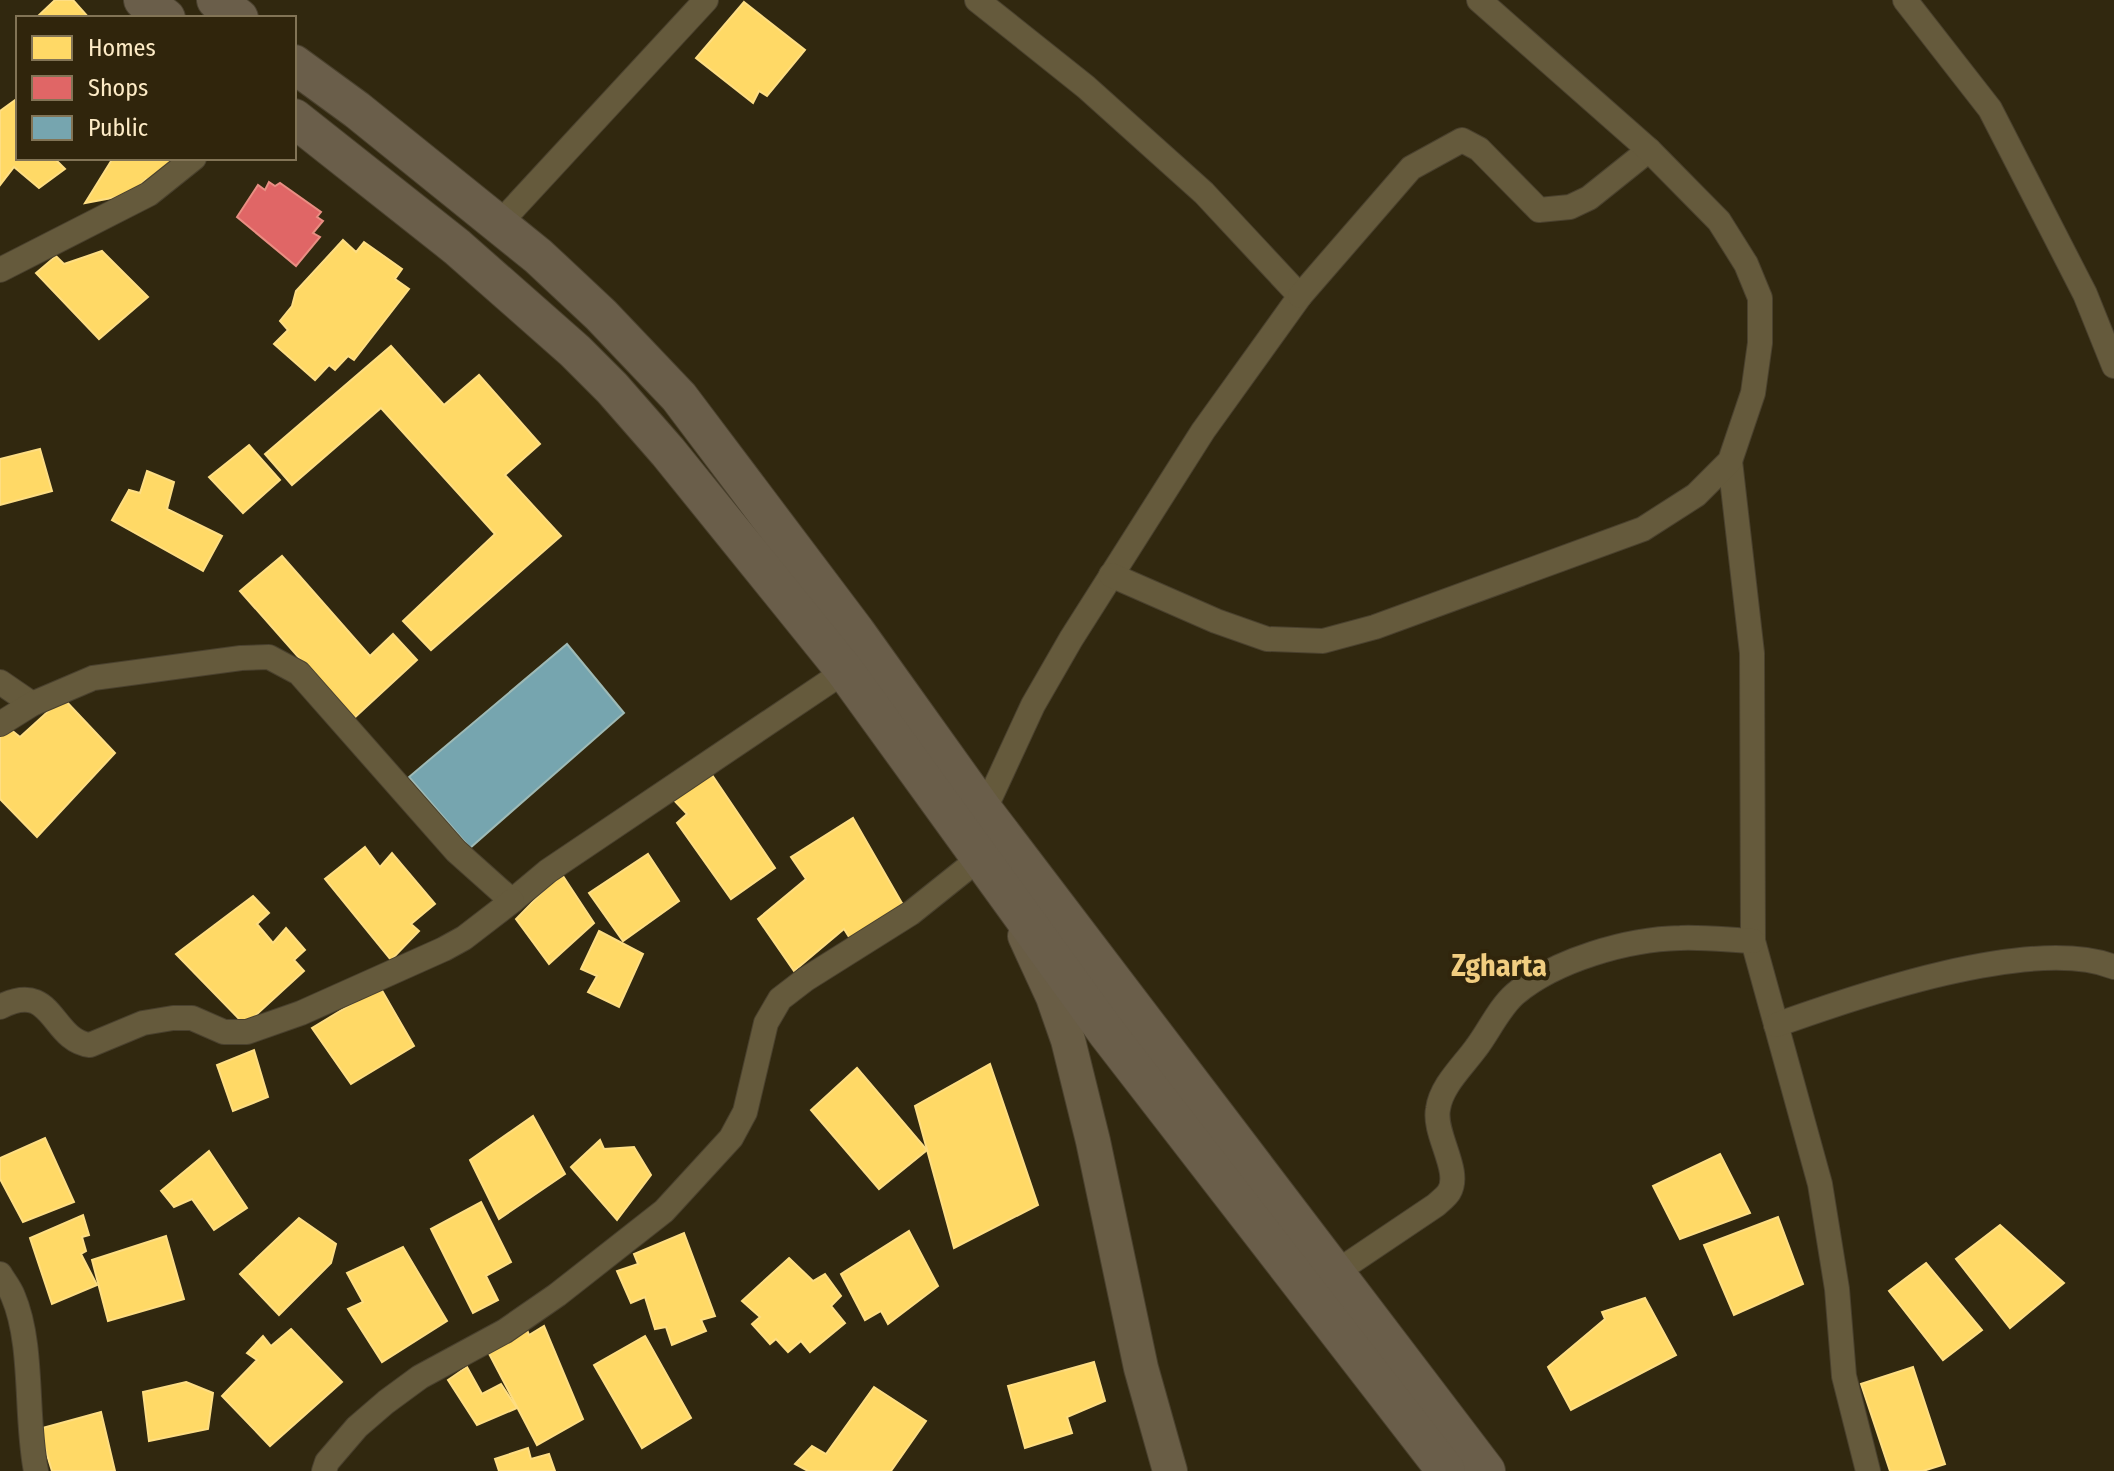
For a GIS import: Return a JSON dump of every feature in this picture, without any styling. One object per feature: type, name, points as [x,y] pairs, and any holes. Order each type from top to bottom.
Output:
[{"type":"main road","points":[[143,0],[163,16]]},
{"type":"main road","points":[[216,0],[236,16]]},
{"type":"main road","points":[[296,65],[357,110],[499,224],[601,315],[679,397],[856,632],[984,811],[1486,1471]]},
{"type":"main road","points":[[296,120],[457,247],[575,351],[668,452],[845,671],[1107,1033],[1446,1471]]},
{"type":"main road","points":[[1002,888],[1053,997],[1068,1040],[1093,1141],[1141,1368],[1170,1471]]},
{"type":"main road","points":[[1107,1033],[1138,1011]]},
{"type":"street","points":[[499,224],[706,0]]},
{"type":"street","points":[[977,0],[1086,87],[1204,193],[1300,296]]},
{"type":"street","points":[[1479,0],[1649,150],[1719,221],[1746,264],[1760,298],[1760,343],[1753,393],[1730,461],[1752,653],[1753,941],[1820,1184],[1837,1289],[1844,1376],[1868,1471]]},
{"type":"street","points":[[1905,0],[1990,109],[2085,294],[2114,366]]},
{"type":"street","points":[[984,811],[1033,705],[1203,431],[1300,296],[1411,168],[1462,140],[1479,149],[1539,210],[1570,207],[1589,198],[1649,150]]},
{"type":"street","points":[[0,270],[149,194],[192,160]]},
{"type":"street","points":[[1111,575],[1216,621],[1267,639],[1323,641],[1375,627],[1643,529],[1696,495],[1730,461]]},
{"type":"street","points":[[0,724],[32,704],[93,678],[269,657],[299,673],[456,851],[512,901]]},
{"type":"street","points":[[0,1007],[26,999],[41,1002],[70,1037],[90,1045],[143,1023],[173,1018],[192,1018],[224,1032],[247,1032],[301,1013],[464,938],[548,871],[845,671]]},
{"type":"street","points":[[0,682],[32,704]]},
{"type":"street","points":[[324,1471],[327,1462],[357,1427],[386,1402],[420,1377],[505,1331],[664,1211],[731,1138],[745,1112],[766,1023],[780,999],[806,979],[911,913],[981,857]]},
{"type":"street","points":[[1335,1273],[1449,1193],[1451,1173],[1440,1135],[1438,1107],[1448,1084],[1513,995],[1543,974],[1567,963],[1649,940],[1753,941]]},
{"type":"street","points":[[1776,1025],[1863,994],[1992,965],[2058,956],[2096,960],[2114,967]]},
{"type":"street","points":[[0,1274],[13,1296],[24,1344],[31,1445],[36,1471]]},
{"type":"building: Homes","points":[[55,0],[73,0],[87,16],[38,16]]},
{"type":"building: Homes","points":[[744,2],[805,50],[767,96],[759,91],[753,103],[696,58]]},
{"type":"building: Homes","points":[[16,99],[16,160],[59,160],[65,169],[39,188],[14,167],[0,185],[0,111]]},
{"type":"building: Homes","points":[[112,160],[174,160],[152,182],[146,179],[133,194],[85,203]]},
{"type":"building: Homes","points":[[343,240],[356,252],[364,242],[402,269],[395,279],[409,289],[354,360],[348,356],[335,370],[329,365],[315,380],[274,344],[288,330],[280,321],[292,306],[296,291]]},
{"type":"building: Homes","points":[[102,251],[148,297],[99,339],[36,273],[56,256],[64,264]]},
{"type":"building: Homes","points":[[391,346],[444,405],[479,375],[540,444],[505,475],[561,536],[431,650],[403,621],[495,534],[381,408],[292,485],[265,454]]},
{"type":"building: Homes","points":[[249,445],[280,480],[243,513],[209,477]]},
{"type":"building: Homes","points":[[40,449],[52,491],[0,505],[0,459]]},
{"type":"building: Homes","points":[[147,471],[174,482],[167,509],[222,536],[203,571],[112,520],[129,490],[140,493]]},
{"type":"building: Homes","points":[[282,556],[370,656],[393,634],[417,660],[353,719],[240,591]]},
{"type":"building: Homes","points":[[63,698],[115,753],[37,837],[0,799],[0,731],[5,725],[20,737]]},
{"type":"building: Homes","points":[[708,769],[775,868],[731,899],[677,823],[687,814],[670,796]]},
{"type":"building: Homes","points":[[853,818],[903,905],[851,940],[844,929],[794,971],[758,919],[806,879],[791,857]]},
{"type":"building: Homes","points":[[365,847],[380,867],[392,853],[435,904],[411,924],[419,931],[391,960],[325,879]]},
{"type":"building: Homes","points":[[648,854],[679,901],[623,941],[589,893]]},
{"type":"building: Homes","points":[[561,873],[594,923],[549,964],[516,919]]},
{"type":"building: Homes","points":[[253,896],[269,913],[257,924],[273,943],[286,928],[305,950],[294,960],[304,971],[245,1025],[176,954]]},
{"type":"building: Homes","points":[[599,931],[643,954],[619,1007],[588,992],[597,976],[581,969]]},
{"type":"building: Homes","points":[[380,987],[414,1046],[351,1084],[312,1028]]},
{"type":"building: Homes","points":[[254,1050],[268,1097],[233,1111],[217,1065]]},
{"type":"building: Homes","points":[[990,1064],[1038,1205],[954,1248],[915,1106]]},
{"type":"building: Homes","points":[[857,1068],[927,1150],[879,1189],[811,1110]]},
{"type":"building: Homes","points":[[533,1116],[565,1174],[499,1219],[470,1160]]},
{"type":"building: Homes","points":[[45,1138],[74,1202],[23,1222],[0,1179],[0,1158]]},
{"type":"building: Homes","points":[[600,1140],[604,1149],[634,1147],[651,1175],[617,1220],[571,1167]]},
{"type":"building: Homes","points":[[209,1151],[247,1208],[214,1230],[192,1199],[174,1207],[161,1191]]},
{"type":"building: Homes","points":[[1720,1154],[1750,1213],[1680,1239],[1653,1186]]},
{"type":"building: Homes","points":[[481,1202],[511,1262],[486,1276],[498,1300],[473,1313],[431,1229]]},
{"type":"building: Homes","points":[[83,1215],[89,1235],[82,1237],[86,1251],[81,1254],[97,1285],[52,1304],[30,1238]]},
{"type":"building: Homes","points":[[1778,1217],[1803,1284],[1734,1315],[1704,1245]]},
{"type":"building: Homes","points":[[299,1218],[336,1244],[331,1263],[279,1315],[240,1274]]},
{"type":"building: Homes","points":[[2000,1225],[2064,1283],[2010,1328],[1956,1259]]},
{"type":"building: Homes","points":[[909,1231],[938,1286],[888,1324],[881,1311],[865,1320],[841,1274]]},
{"type":"building: Homes","points":[[684,1233],[715,1316],[701,1320],[706,1331],[672,1345],[666,1327],[655,1329],[645,1297],[631,1303],[617,1271],[638,1264],[634,1254]]},
{"type":"building: Homes","points":[[166,1236],[184,1299],[108,1321],[92,1260]]},
{"type":"building: Homes","points":[[403,1247],[447,1321],[382,1362],[348,1309],[363,1302],[347,1273]]},
{"type":"building: Homes","points":[[789,1258],[813,1281],[825,1274],[841,1296],[831,1306],[845,1323],[810,1352],[801,1341],[788,1352],[776,1339],[770,1344],[752,1324],[760,1317],[742,1301]]},
{"type":"building: Homes","points":[[1926,1263],[1982,1330],[1943,1360],[1889,1291]]},
{"type":"building: Homes","points":[[1645,1298],[1676,1355],[1571,1410],[1548,1367],[1605,1319],[1602,1312]]},
{"type":"building: Homes","points":[[544,1326],[583,1419],[537,1445],[486,1348],[526,1327],[529,1335]]},
{"type":"building: Homes","points":[[291,1329],[342,1382],[270,1446],[222,1396],[257,1360],[247,1353],[263,1336],[271,1346]]},
{"type":"building: Homes","points":[[645,1336],[691,1418],[642,1448],[594,1365]]},
{"type":"building: Homes","points":[[1094,1362],[1105,1401],[1067,1417],[1072,1433],[1025,1448],[1008,1386]]},
{"type":"building: Homes","points":[[467,1367],[482,1394],[501,1384],[517,1408],[477,1425],[448,1380]]},
{"type":"building: Homes","points":[[1913,1367],[1945,1464],[1923,1471],[1890,1471],[1861,1384]]},
{"type":"building: Homes","points":[[186,1382],[213,1393],[208,1429],[149,1441],[143,1392]]},
{"type":"building: Homes","points":[[874,1387],[926,1421],[891,1471],[808,1471],[795,1464],[812,1446],[826,1454]]},
{"type":"building: Homes","points":[[101,1412],[115,1471],[52,1471],[39,1429]]},
{"type":"building: Homes","points":[[528,1448],[531,1459],[549,1454],[555,1471],[499,1471],[495,1459]]},
{"type":"building: Shops","points":[[269,182],[275,186],[280,183],[321,212],[317,217],[323,221],[313,233],[320,237],[296,266],[237,217],[258,185],[265,190]]},
{"type":"building: Public","points":[[567,644],[624,713],[470,848],[409,777]]},
{"type":"district","name":"Zgharta","points":[[1499,966]]}]
